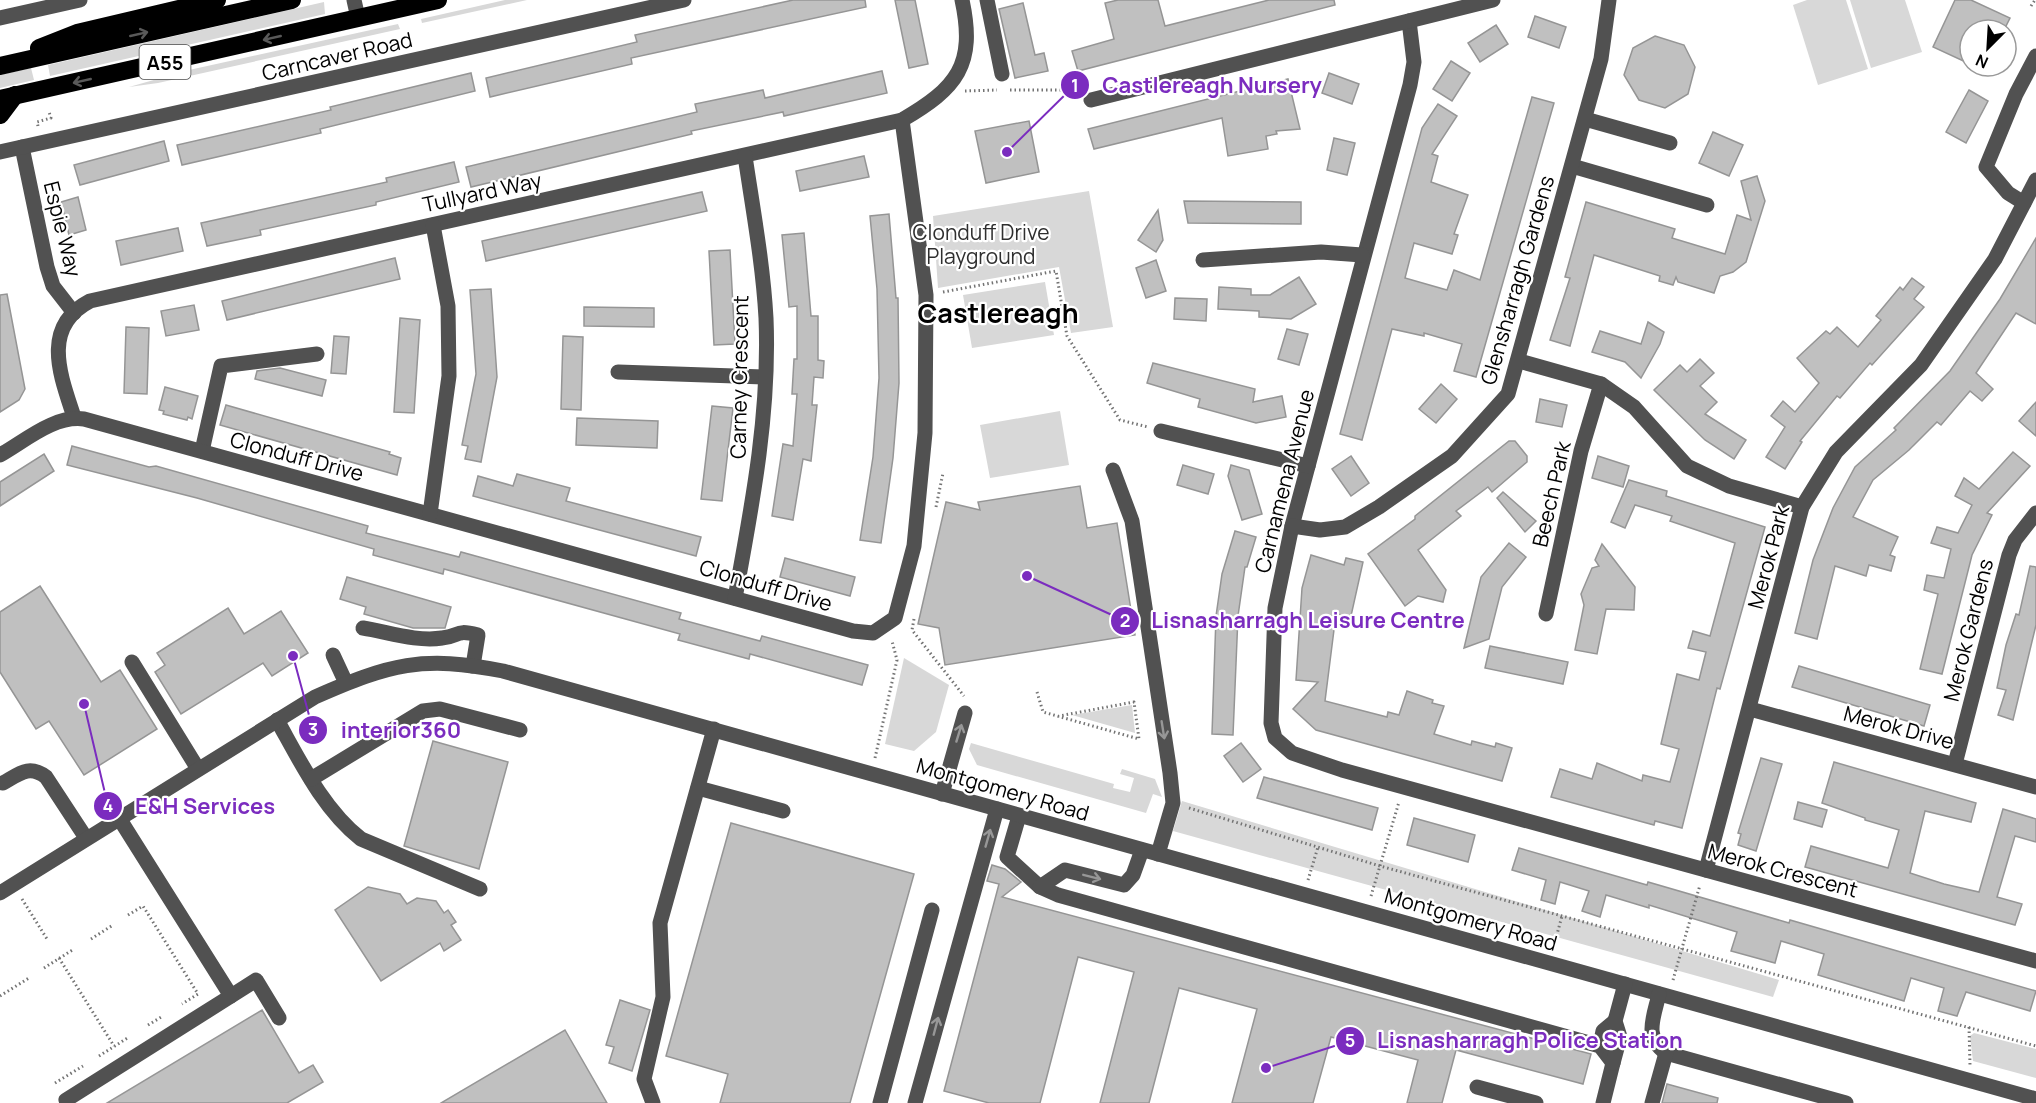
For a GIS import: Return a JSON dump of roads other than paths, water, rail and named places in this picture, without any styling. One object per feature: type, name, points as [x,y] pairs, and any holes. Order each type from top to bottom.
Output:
[{"type":"highway","points":[[3,65],[77,33],[217,0]]},
{"type":"highway","name":"A55","points":[[3,65],[292,0]]},
{"type":"highway","name":"A55","points":[[8,97],[438,0]]},
{"type":"highway","points":[[0,115],[8,97]]},
{"type":"street","points":[[0,18],[80,0]]},
{"type":"street","points":[[354,0],[358,18]]},
{"type":"street","name":"Carncaver Road","points":[[0,152],[684,0]]},
{"type":"street","points":[[1091,100],[1410,21],[1468,3],[1493,0]]},
{"type":"street","name":"Glensharragh Gardens","points":[[1292,526],[1320,530],[1345,527],[1379,507],[1452,456],[1508,394],[1601,59],[1609,0]]},
{"type":"street","points":[[903,120],[946,91],[956,76],[966,48],[968,28],[963,4],[988,2],[1002,74]]},
{"type":"street","name":"Carnamena Avenue","points":[[1410,21],[1414,62],[1411,78],[1362,255],[1292,526],[1275,608],[1271,723],[1275,738],[1292,753],[1520,819]]},
{"type":"street","points":[[2024,203],[2008,193],[1986,167],[2016,94],[2036,56]]},
{"type":"street","points":[[1585,119],[1670,143]]},
{"type":"street","name":"Tullyard Way","points":[[74,313],[90,301],[903,120]]},
{"type":"street","name":"Clonduff Drive","points":[[74,417],[853,631],[873,633],[888,625],[895,618],[900,603],[914,546],[925,433],[927,295],[903,120]]},
{"type":"street","name":"Espie Way","points":[[22,147],[47,267],[53,286],[74,313]]},
{"type":"street","name":"Carney Crescent","points":[[735,598],[758,472],[765,377],[764,297],[745,156]]},
{"type":"street","name":"Glensharragh Gardens","points":[[1572,166],[1707,205]]},
{"type":"street","name":"Merok Park","points":[[1706,870],[1802,507],[1836,452],[1921,365],[1995,259],[2036,180]]},
{"type":"street","points":[[430,514],[449,376],[448,306],[432,225]]},
{"type":"street","points":[[1203,260],[1321,252],[1362,255]]},
{"type":"street","points":[[0,455],[59,421],[74,417],[56,362],[64,327],[74,313]]},
{"type":"street","points":[[202,451],[221,366],[317,354]]},
{"type":"street","points":[[1519,361],[1601,384],[1634,407],[1687,466],[1729,486],[1802,507]]},
{"type":"street","points":[[618,372],[765,377]]},
{"type":"street","name":"Beech Park","points":[[1546,614],[1581,451],[1601,384]]},
{"type":"street","points":[[1161,430],[1308,466]]},
{"type":"street","points":[[1113,470],[1132,521],[1173,803],[1158,854]]},
{"type":"street","name":"Merok Gardens","points":[[1955,764],[2009,555],[2015,540],[2036,513]]},
{"type":"street","points":[[363,628],[421,638],[444,638],[461,631],[478,635],[474,666]]},
{"type":"street","points":[[333,655],[346,683]]},
{"type":"street","points":[[132,662],[198,769]]},
{"type":"street","name":"Montgomery Road","points":[[6,889],[315,697],[366,674],[412,663],[459,663],[503,671],[714,729],[1970,1080],[2009,1097],[2036,1099]]},
{"type":"street","points":[[942,794],[966,707]]},
{"type":"street","points":[[311,779],[423,711],[440,709],[520,730]]},
{"type":"street","name":"Merok Drive","points":[[1750,709],[2036,787]]},
{"type":"street","points":[[277,720],[333,812],[361,838],[480,889]]},
{"type":"street","points":[[653,1103],[644,1079],[663,997],[660,923],[714,729]]},
{"type":"street","points":[[3,783],[26,770],[37,770],[46,777],[86,838]]},
{"type":"street","points":[[698,788],[783,811]]},
{"type":"street","points":[[915,1103],[997,809]]},
{"type":"street","points":[[1019,816],[1007,857],[1040,887],[1058,895],[1600,1046],[1613,1063]]},
{"type":"street","points":[[119,818],[231,996]]},
{"type":"street","name":"Merok Crescent","points":[[1520,819],[2036,961]]},
{"type":"street","points":[[1040,887],[1065,870],[1124,885],[1132,876],[1142,850]]},
{"type":"street","points":[[880,1103],[932,910]]},
{"type":"street","points":[[67,1103],[66,1100],[256,980],[279,1018]]},
{"type":"street","points":[[1603,1103],[1620,1037],[1615,1021],[1625,984]]},
{"type":"street","points":[[1664,995],[1651,1029],[1655,1045],[1666,1053],[1846,1103]]},
{"type":"street","points":[[1600,1046],[1603,1031],[1615,1021]]},
{"type":"street","points":[[1652,1103],[1666,1053]]},
{"type":"street","points":[[1477,1087],[1536,1103]]},
{"type":"place","name":"Castlereagh Nursery","points":[[1007,152]]},
{"type":"place","name":"Lisnasharragh Leisure Centre","points":[[1027,576]]},
{"type":"place","name":"interior360","points":[[293,656]]},
{"type":"place","name":"E&H Services","points":[[84,704]]},
{"type":"place","name":"Lisnasharragh Police Station","points":[[1266,1068]]},
{"type":"district","name":"Castlereagh","points":[[998,312]]},
{"type":"park label","name":"Clonduff Drive Playground","points":[[981,244]]}]
